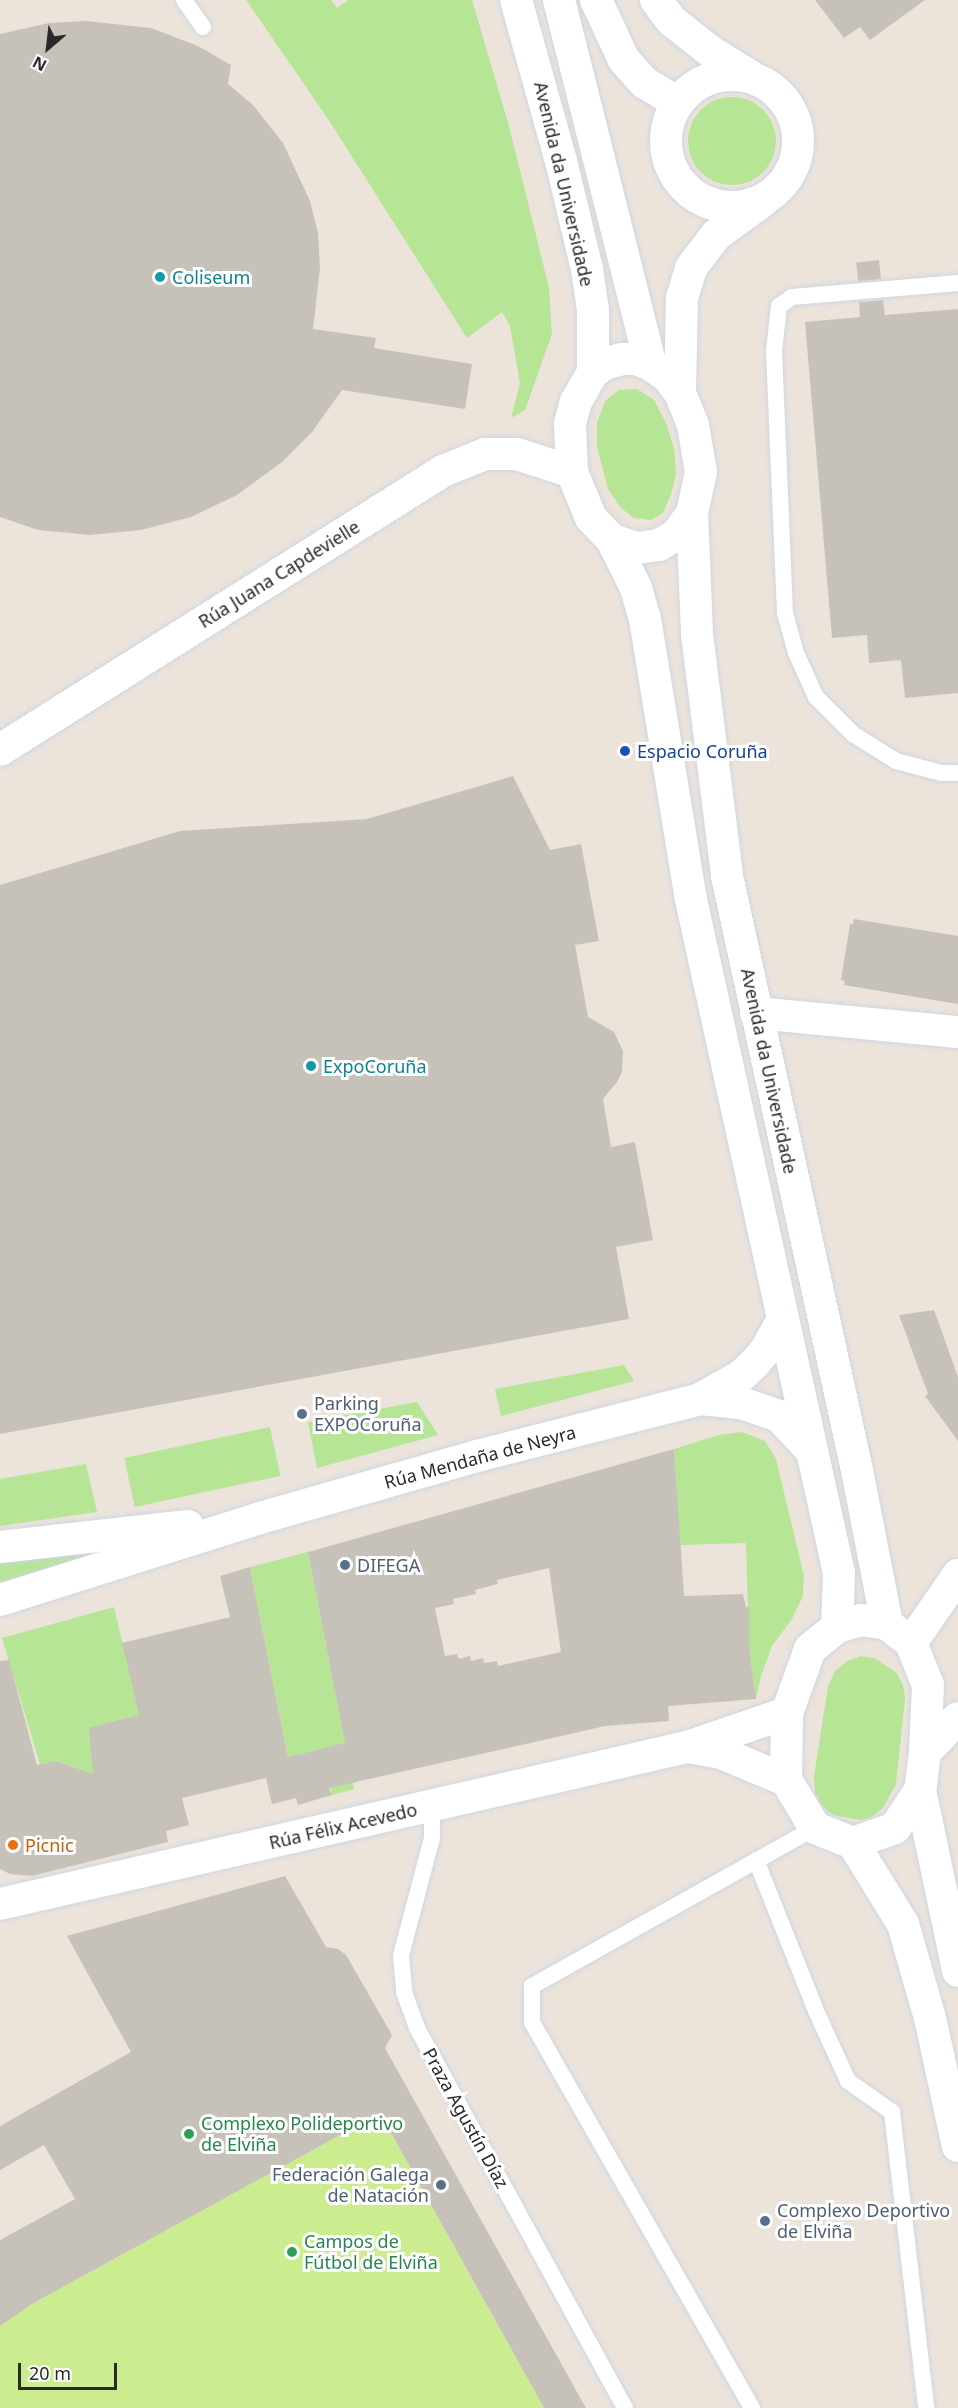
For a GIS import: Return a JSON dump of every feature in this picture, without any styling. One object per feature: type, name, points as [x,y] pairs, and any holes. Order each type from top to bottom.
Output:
[{"type":"street","name":"Avenida da Universidade","points":[[516,0],[561,161],[587,269],[593,310],[592,372]]},
{"type":"street","points":[[559,0],[651,365]]},
{"type":"street","points":[[596,0],[624,60],[645,83],[684,94]]},
{"type":"street","points":[[664,11],[710,51],[770,86],[786,102],[796,122],[799,144],[794,166],[782,185],[716,235],[691,268],[682,298],[680,393]]},
{"type":"street","points":[[664,11],[684,94]]},
{"type":"street","points":[[750,76],[730,74],[710,77],[684,94],[667,122],[665,145],[670,167],[682,186],[699,199],[721,207],[743,207],[764,200]]},
{"type":"street","points":[[612,540],[637,548],[658,545],[677,534],[692,513],[701,472],[693,425],[680,393],[668,377],[651,365],[636,359],[621,359],[605,364],[592,372],[576,401],[570,424],[572,472],[591,518],[612,540],[636,588],[645,619],[690,895],[839,1573],[837,1628]]},
{"type":"street","name":"Rúa Juana Capdevielle","points":[[0,750],[443,471],[485,454],[517,454],[572,472]]},
{"type":"street","name":"Avenida da Universidade","points":[[692,513],[696,634],[727,876],[887,1624]]},
{"type":"street","points":[[756,1013],[958,1032]]},
{"type":"street","name":"Rúa Mendaña de Neyra","points":[[0,1600],[260,1518],[477,1456],[700,1399],[732,1382],[755,1363],[767,1348],[782,1321]]},
{"type":"street","name":"Rúa Mendaña de Neyra","points":[[700,1399],[741,1403],[779,1416],[810,1449]]},
{"type":"street","name":"Rúa Mendaña de Neyra","points":[[0,1547],[260,1518]]},
{"type":"street","points":[[911,1643],[958,1575]]},
{"type":"street","points":[[958,1971],[920,1790],[925,1752],[927,1685],[911,1643],[887,1624],[861,1620],[837,1628],[810,1649],[787,1713],[786,1780],[815,1828],[853,1843],[903,1924],[930,2018],[958,2146]]},
{"type":"street","points":[[927,1685],[958,1699]]},
{"type":"street","name":"Rúa Félix Acevedo","points":[[0,1904],[687,1747],[787,1713]]},
{"type":"street","points":[[925,1752],[958,1718]]},
{"type":"street","name":"Rúa Félix Acevedo","points":[[687,1747],[721,1753],[786,1780]]},
{"type":"street","points":[[853,1843],[895,1828],[920,1790]]},
{"type":"lane","points":[[184,0],[203,27]]},
{"type":"lane","points":[[958,283],[792,297],[779,306],[774,351],[785,613],[796,653],[816,697],[853,734],[896,761],[941,773],[958,773]]},
{"type":"lane","name":"Praza Agustín Díaz","points":[[432,1806],[432,1838],[401,1956],[404,1992],[417,2028],[625,2408]]},
{"type":"lane","points":[[752,2408],[532,2023],[532,1986],[815,1828]]},
{"type":"lane","points":[[756,1860],[816,2011],[848,2081],[892,2112],[926,2408]]},
{"type":"green space","points":[[246,0],[331,0],[337,8],[348,0],[472,0],[509,126],[549,288],[552,334],[525,410],[511,418],[520,383],[510,326],[502,312],[467,338],[328,119]]},
{"type":"green space","points":[[732,97],[757,104],[769,116],[776,141],[769,166],[757,178],[732,185],[707,178],[695,166],[688,141],[695,116],[707,104]]},
{"type":"green space","points":[[637,389],[654,400],[666,423],[674,448],[676,474],[671,494],[663,513],[651,520],[634,518],[621,508],[608,489],[597,447],[597,423],[605,401],[619,390]]},
{"type":"green space","points":[[624,1365],[634,1381],[501,1416],[495,1389]]},
{"type":"green space","points":[[417,1402],[438,1435],[317,1468],[308,1422]]},
{"type":"green space","points":[[270,1427],[280,1476],[135,1507],[124,1458]]},
{"type":"green space","points":[[742,1432],[765,1441],[776,1459],[804,1576],[803,1596],[792,1619],[772,1646],[761,1676],[756,1699],[749,1647],[746,1543],[680,1545],[674,1449],[719,1435]]},
{"type":"green space","points":[[86,1464],[97,1512],[0,1526],[0,1479]]},
{"type":"green space","points":[[162,1539],[0,1588],[0,1563]]},
{"type":"green space","points":[[308,1552],[354,1789],[332,1795],[321,1749],[288,1757],[250,1567]]},
{"type":"green space","points":[[114,1607],[139,1715],[90,1779],[77,1768],[56,1761],[41,1768],[2,1638]]},
{"type":"green space","points":[[861,1656],[874,1658],[896,1672],[903,1685],[905,1699],[896,1784],[883,1808],[870,1818],[860,1820],[833,1815],[822,1806],[815,1793],[814,1776],[828,1686],[835,1671],[847,1661]]},
{"type":"green space","name":"Campos de Fútbol de Elviña","points":[[374,2103],[544,2408],[0,2408],[0,2322],[355,2126]]},
{"type":"building","points":[[815,0],[925,0],[870,40],[860,27],[844,38]]},
{"type":"building","name":"Coliseum","points":[[86,21],[151,28],[198,46],[231,65],[228,84],[253,105],[283,143],[310,201],[318,233],[320,268],[313,329],[376,338],[374,348],[472,364],[465,409],[342,390],[312,432],[282,462],[237,495],[191,517],[141,530],[90,535],[38,530],[0,517],[0,34],[49,23]]},
{"type":"building","points":[[879,260],[881,279],[858,281],[856,262]]},
{"type":"building","points":[[883,300],[885,315],[958,309],[958,693],[905,698],[901,660],[869,663],[867,635],[832,638],[805,322],[860,317],[859,302]]},
{"type":"building","name":"ExpoCoruña","points":[[513,776],[550,850],[581,844],[599,941],[575,945],[588,1017],[614,1032],[623,1051],[622,1072],[603,1099],[611,1147],[635,1142],[653,1240],[616,1247],[629,1319],[0,1434],[0,885],[180,831],[367,819]]},
{"type":"building","points":[[854,919],[958,936],[958,1004],[844,985],[845,981],[841,980],[850,924],[853,924]]},
{"type":"building","points":[[934,1310],[958,1377],[958,1441],[925,1396],[928,1394],[899,1315]]},
{"type":"building","points":[[674,1449],[684,1596],[743,1594],[746,1607],[749,1607],[749,1647],[756,1699],[668,1706],[669,1721],[605,1726],[329,1788],[332,1795],[298,1805],[296,1798],[272,1804],[266,1778],[182,1798],[189,1825],[166,1831],[168,1842],[32,1876],[10,1874],[0,1869],[0,1661],[9,1660],[37,1765],[56,1761],[93,1774],[89,1728],[139,1715],[122,1643],[230,1617],[220,1576],[250,1567],[288,1757],[345,1743],[308,1552]],"holes":[[[549,1568],[561,1652],[498,1666],[497,1661],[484,1663],[483,1658],[471,1661],[470,1656],[459,1659],[457,1654],[445,1656],[435,1608],[454,1604],[453,1599],[476,1594],[475,1590],[498,1584],[497,1580]]]},
{"type":"building","name":"Complexo Polideportivo de Elviña","points":[[285,1876],[326,1947],[338,1949],[346,1955],[392,2035],[385,2048],[586,2408],[544,2408],[380,2113],[32,2304],[0,2326],[0,2240],[75,2199],[44,2145],[0,2170],[0,2126],[131,2052],[67,1936]]},
{"type":"place","name":"Coliseum","points":[[160,277]]},
{"type":"place","name":"Espacio Coruña","points":[[625,751]]},
{"type":"place","name":"ExpoCoruña","points":[[311,1066]]},
{"type":"place","name":"Parking EXPOCoruña","points":[[302,1414]]},
{"type":"place","name":"DIFEGA","points":[[345,1565]]},
{"type":"place","name":"Picnic","points":[[13,1845]]},
{"type":"place","name":"Complexo Polideportivo de Elviña","points":[[189,2134]]},
{"type":"place","name":"Federación Galega de Natación","points":[[441,2185]]},
{"type":"place","name":"Complexo Deportivo de Elviña","points":[[765,2221]]},
{"type":"place","name":"Campos de Fútbol de Elviña","points":[[292,2252]]}]
